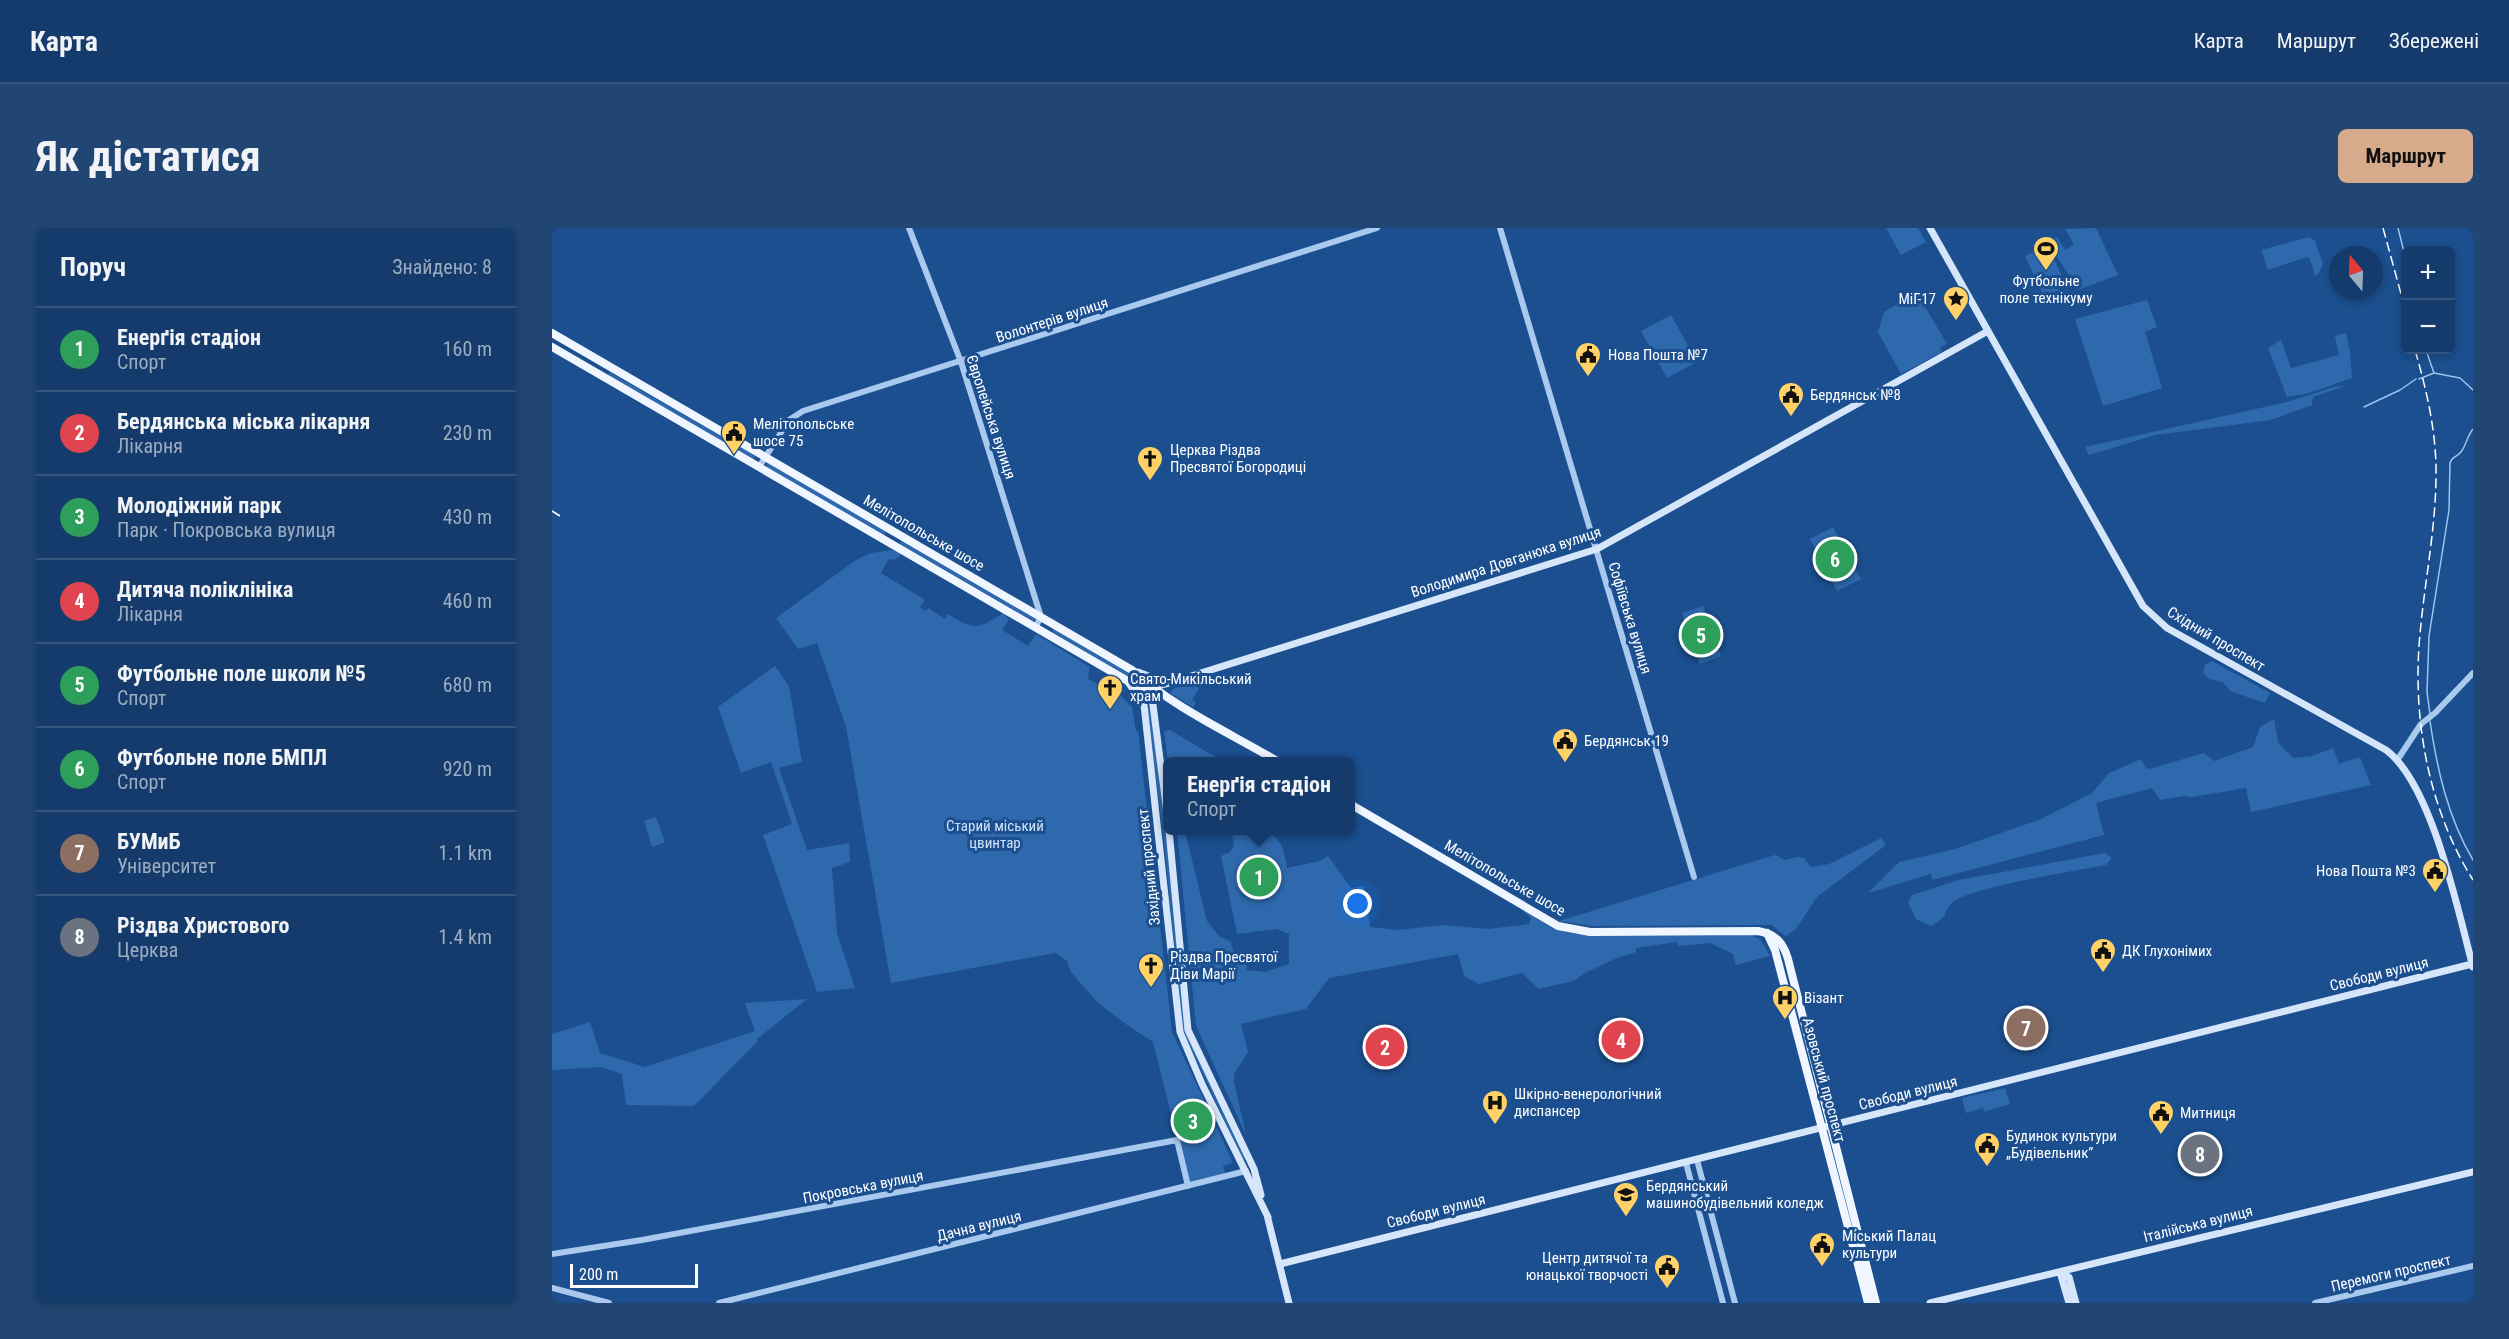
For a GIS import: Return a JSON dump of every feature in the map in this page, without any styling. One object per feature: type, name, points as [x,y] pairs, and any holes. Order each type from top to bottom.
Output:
[{"type":"main road","name":"Східний проспект","points":[[1930,228],[2143,606],[2167,628],[2203,650],[2398,759],[2412,780],[2437,841],[2448,872],[2473,966]]},
{"type":"main road","name":"Володимира Довганюка вулиця","points":[[1169,683],[1596,549],[1988,331]]},
{"type":"main road","name":"Мелітопольське шосе","points":[[552,333],[1132,670],[1153,690]]},
{"type":"main road","name":"Мелітопольське шосе","points":[[552,347],[1126,680],[1165,696],[1270,757]]},
{"type":"main road","points":[[1132,670],[1155,680],[1169,683]]},
{"type":"main road","name":"Західний проспект","points":[[1126,680],[1138,693],[1144,705],[1180,1032],[1202,1084],[1250,1170]]},
{"type":"main road","points":[[1153,690],[1169,683]]},
{"type":"main road","points":[[1153,690],[1169,683]]},
{"type":"main road","name":"Західний проспект","points":[[1153,690],[1163,788]]},
{"type":"main road","name":"Мелітопольське шосе","points":[[1355,807],[1558,926],[1590,932],[1766,932]]},
{"type":"main road","name":"Західний проспект","points":[[1169,835],[1188,1030],[1250,1170],[1268,1217],[1289,1303]]},
{"type":"main road","name":"Азовський проспект","points":[[1766,932],[1779,940],[1785,948],[1831,1126],[1868,1303]]},
{"type":"main road","name":"Азовський проспект","points":[[1766,932],[1775,950],[1821,1129],[1876,1303]]},
{"type":"main road","name":"Свободи вулиця","points":[[1280,1264],[2473,966]]},
{"type":"main road","name":"Італійська вулиця","points":[[1930,1303],[2473,1172]]},
{"type":"main road","points":[[2060,1272],[2068,1303]]},
{"type":"main road","points":[[2060,1272],[2069,1277],[2076,1303]]},
{"type":"street","name":"Європейська вулиця","points":[[909,228],[961,362],[1041,617]]},
{"type":"street","name":"Волонтерів вулиця","points":[[759,467],[789,420],[795,415],[1377,228]]},
{"type":"street","name":"Софіївська вулиця","points":[[1500,228],[1694,877]]},
{"type":"street","points":[[1020,605],[1030,601],[1034,593]]},
{"type":"street","points":[[1036,626],[1041,617]]},
{"type":"street","points":[[2398,759],[2423,722],[2435,713],[2473,672]]},
{"type":"street","name":"Покровська вулиця","points":[[552,1254],[642,1240],[1177,1140],[1188,1186]]},
{"type":"street","points":[[1696,1160],[1734,1303]]},
{"type":"street","points":[[1686,1163],[1724,1303]]},
{"type":"street","name":"Дачна вулиця","points":[[718,1303],[1250,1170]]},
{"type":"street","name":"Перемоги проспект","points":[[2315,1303],[2473,1266]]},
{"type":"street","points":[[552,1288],[609,1303]]},
{"type":"green space","points":[[1886,228],[1918,228],[1926,242],[1901,255]]},
{"type":"green space","points":[[2096,228],[2118,275],[2078,290],[2048,242],[2057,237],[2065,250],[2074,244],[2065,229]]},
{"type":"green space","points":[[2310,237],[2315,241],[2323,264],[2319,273],[2315,276],[2310,259],[2307,257],[2268,270],[2261,250]]},
{"type":"green space","name":"Футбольне поле технікуму","points":[[2048,246],[2067,287],[2044,297],[2025,256]]},
{"type":"green space","points":[[1917,293],[1947,344],[1940,348],[1942,352],[1901,374],[1878,332],[1884,312]]},
{"type":"green space","points":[[2147,300],[2157,327],[2145,332],[2162,388],[2103,406],[2075,319]]},
{"type":"green space","points":[[1671,315],[1697,362],[1667,378],[1641,331]]},
{"type":"green space","points":[[2346,333],[2352,378],[2306,394],[2287,397],[2268,348],[2281,340],[2291,368],[2339,355],[2335,336]]},
{"type":"green space","points":[[609,372],[754,455],[755,458],[752,459],[609,376]]},
{"type":"green space","points":[[2345,386],[2313,397],[2312,405],[2271,420],[2155,435],[2089,455],[2085,447],[2287,402],[2334,387]]},
{"type":"green space","points":[[767,462],[885,530],[886,533],[883,535],[766,467]]},
{"type":"green space","points":[[1833,527],[1861,579],[1837,591],[1810,539]]},
{"type":"green space","points":[[901,540],[1035,617],[1036,620],[1033,621],[900,544]]},
{"type":"green space","name":"Старий міський цвинтар","points":[[891,550],[900,552],[901,556],[893,560],[889,559],[881,573],[925,600],[920,607],[926,611],[928,608],[945,619],[948,614],[964,623],[976,626],[987,623],[1003,613],[1009,619],[1002,630],[1028,646],[1036,634],[1090,667],[1088,679],[1121,696],[1132,707],[1136,731],[1138,731],[1172,1032],[1231,1158],[1232,1163],[1223,1166],[1225,1173],[1190,1182],[1187,1179],[1153,1042],[1097,1002],[1071,972],[1067,961],[1055,953],[891,983],[846,727],[817,643],[798,649],[776,618],[856,560],[871,553]]},
{"type":"green space","points":[[1703,606],[1721,656],[1700,664],[1682,613]]},
{"type":"green space","points":[[1053,628],[1135,675],[1135,678],[1132,679],[1052,632]]},
{"type":"green space","points":[[2212,661],[2270,693],[2265,703],[2230,691],[2223,682],[2209,679],[2203,673],[2205,665]]},
{"type":"green space","points":[[775,666],[789,686],[802,762],[779,768],[807,850],[849,843],[850,862],[832,868],[837,933],[855,988],[817,992],[763,835],[792,824],[771,762],[741,773],[718,707]]},
{"type":"green space","points":[[1191,682],[1199,688],[1192,700],[1196,702],[1193,707],[1170,693],[1173,689]]},
{"type":"green space","points":[[1150,707],[1163,809],[1163,833],[1147,708]]},
{"type":"green space","points":[[2274,719],[2278,742],[2293,758],[2312,756],[2333,748],[2339,764],[2360,757],[2371,785],[2251,812],[2246,788],[2160,800],[2152,788],[2096,803],[2104,835],[1932,880],[1931,874],[1868,893],[1899,862],[1955,849],[2041,819],[2092,793],[2109,773],[2141,759],[2145,767],[2149,769],[2204,753],[2214,761],[2253,747],[2260,727]]},
{"type":"green space","points":[[1170,730],[1215,757],[1167,757],[1164,731]]},
{"type":"green space","points":[[656,817],[665,842],[652,847],[644,821]]},
{"type":"green space","points":[[1163,835],[1166,835],[1186,1031],[1246,1158],[1243,1160],[1183,1031]]},
{"type":"green space","points":[[1177,835],[1186,835],[1207,921],[1219,936],[1231,942],[1235,959],[1246,961],[1247,970],[1265,972],[1289,964],[1289,934],[1276,929],[1237,934],[1221,856],[1230,852],[1234,846],[1232,835],[1273,835],[1282,846],[1287,868],[1320,861],[1328,856],[1351,888],[1364,886],[1370,927],[1397,930],[1444,925],[1489,929],[1529,924],[1531,918],[1519,908],[1554,929],[1576,934],[1746,933],[1761,940],[1770,956],[1736,965],[1733,954],[1710,943],[1679,946],[1676,942],[1636,948],[1636,952],[1617,958],[1573,981],[1539,989],[1522,973],[1479,984],[1464,976],[1458,954],[1329,978],[1306,1009],[1241,1024],[1248,1052],[1234,1074],[1234,1082],[1246,1135],[1196,1026]]},
{"type":"green space","points":[[1881,838],[1886,845],[1817,897],[1796,929],[1786,936],[1771,925],[1592,926],[1559,921],[1775,855],[1785,860],[1804,858],[1811,867],[1829,864]]},
{"type":"green space","points":[[2105,853],[2112,858],[2106,865],[2000,886],[1962,897],[1952,903],[1944,917],[1931,926],[1916,919],[1908,903],[1912,895],[1959,880]]},
{"type":"green space","points":[[807,999],[757,1039],[758,1041],[694,1106],[626,1105],[622,1074],[600,1067],[552,1070],[552,1034],[590,1022],[600,1053],[645,1067],[755,1031],[745,1003]]},
{"type":"green space","points":[[2005,1088],[2010,1104],[1984,1112],[1983,1108],[1966,1113],[1962,1098]]},
{"type":"waterway","points":[[2398,228],[2402,246]]},
{"type":"waterway","points":[[2427,354],[2434,373],[2460,378],[2473,390]]},
{"type":"waterway","points":[[2419,379],[2434,373]]},
{"type":"waterway","points":[[2364,407],[2400,390],[2416,379]]},
{"type":"waterway","points":[[2430,714],[2427,692],[2429,636],[2449,510],[2450,463],[2463,450],[2473,429]]},
{"type":"waterway","points":[[2430,721],[2436,757],[2450,810],[2473,860]]},
{"type":"railway","points":[[2383,228],[2403,300]]},
{"type":"railway","points":[[2416,354],[2429,407],[2436,466],[2435,508],[2418,666],[2421,730],[2434,793],[2457,852],[2473,880]]},
{"type":"railway","points":[[552,511],[560,516]]},
{"type":"place","name":"Футбольне поле технікуму","points":[[2046,272]]},
{"type":"place","name":"МіГ-17","points":[[1956,322]]},
{"type":"place","name":"Нова Пошта №7","points":[[1588,378]]},
{"type":"place","name":"Бердянськ №8","points":[[1791,418]]},
{"type":"place","name":"Мелітопольське шосе 75","points":[[734,456]]},
{"type":"place","name":"Церква Різдва Пресвятої Богородиці","points":[[1150,482]]},
{"type":"place","name":"Футбольне поле БМПЛ","points":[[1835,559]]},
{"type":"place","name":"Футбольне поле школи №5","points":[[1701,635]]},
{"type":"place","name":"Свято-Микільський храм","points":[[1110,711]]},
{"type":"place","name":"Бердянськ 19","points":[[1565,764]]},
{"type":"place","name":"Енерґія стадіон","points":[[1259,877]]},
{"type":"place","name":"Нова Пошта №3","points":[[2435,894]]},
{"type":"place","name":"ДК Глухонімих","points":[[2103,974]]},
{"type":"place","name":"Різдва Пресвятої Діви Марії","points":[[1151,989]]},
{"type":"place","name":"Візант","points":[[1785,1021]]},
{"type":"place","name":"БУМиБ","points":[[2026,1028]]},
{"type":"place","name":"Дитяча поліклініка","points":[[1621,1040]]},
{"type":"place","name":"Бердянська міська лікарня","points":[[1385,1047]]},
{"type":"place","name":"Молодіжний парк","points":[[1193,1121]]},
{"type":"place","name":"Шкірно-венерологічний диспансер","points":[[1495,1126]]},
{"type":"place","name":"Митниця","points":[[2161,1136]]},
{"type":"place","name":"Різдва Христового","points":[[2200,1154]]},
{"type":"place","name":"Будинок культури „Будівельник”","points":[[1987,1168]]},
{"type":"place","name":"Бердянський машинобудівельний коледж","points":[[1626,1218]]},
{"type":"place","name":"Міський Палац культури","points":[[1822,1268]]},
{"type":"place","name":"Центр дитячої та юнацької творчості","points":[[1667,1290]]}]
